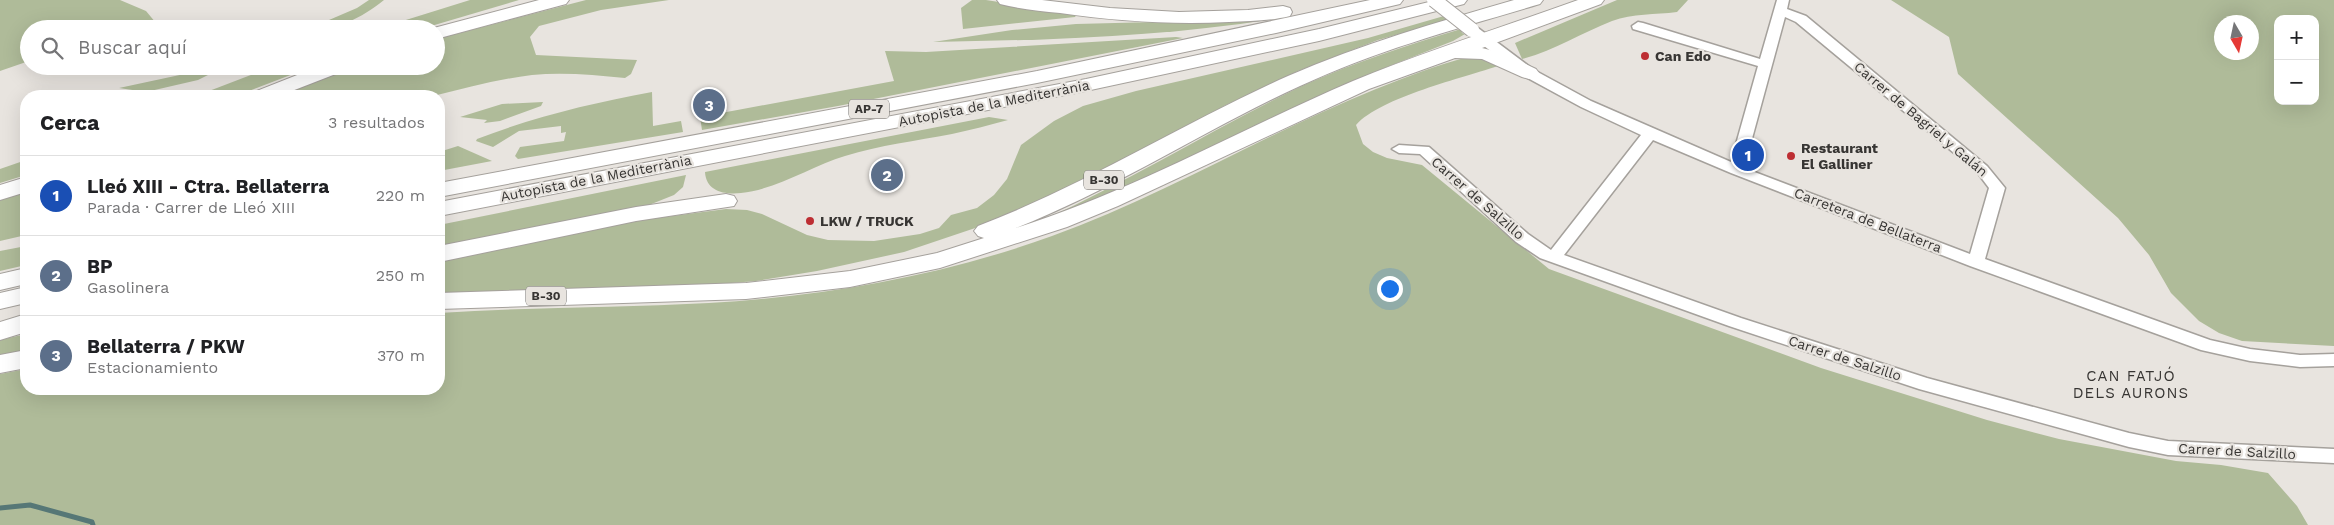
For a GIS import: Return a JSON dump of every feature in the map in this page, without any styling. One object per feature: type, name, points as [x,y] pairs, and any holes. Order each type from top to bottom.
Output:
[{"type":"highway","points":[[445,31],[560,0]]},
{"type":"highway","points":[[1006,0],[1092,12],[1181,18],[1267,14],[1359,0]]},
{"type":"highway","points":[[1094,0],[1179,5],[1270,0]]},
{"type":"highway","name":"Autopista de la Mediterrània","points":[[445,189],[1062,72],[1394,0]]},
{"type":"highway","name":"Autopista de la Mediterrània","points":[[445,208],[897,122],[1314,36],[1458,0]]},
{"type":"highway","name":"B-30","points":[[445,301],[654,294],[761,285],[802,279],[874,264],[949,244],[995,228],[1112,176],[1267,94],[1322,68],[1382,45],[1534,0]]},
{"type":"highway","points":[[654,294],[746,291],[811,285],[896,271],[981,249],[1059,222],[1110,201],[1274,124],[1478,35],[1518,28],[1595,0]]},
{"type":"highway","points":[[1518,28],[1505,38],[1504,46],[1526,71]]},
{"type":"highway","points":[[1094,96],[1168,78],[1314,36]]},
{"type":"highway","points":[[1402,69],[1460,53],[1473,52],[1492,56],[1526,71]]},
{"type":"highway","points":[[276,90],[315,75]]},
{"type":"highway","points":[[445,218],[778,152],[897,122]]},
{"type":"highway","points":[[0,193],[20,186]]},
{"type":"highway","points":[[445,253],[636,214],[726,201]]},
{"type":"highway","points":[[0,282],[20,277]]},
{"type":"highway","points":[[0,301],[20,296]]},
{"type":"highway","points":[[0,331],[20,326]]},
{"type":"highway","points":[[0,364],[20,360]]},
{"type":"street","name":"Carretera de Bellaterra","points":[[1434,0],[1526,71],[1586,104],[1650,134],[1736,170],[1976,262],[2207,346],[2250,355],[2300,361],[2334,360]]},
{"type":"street","points":[[1736,170],[1781,6]]},
{"type":"street","name":"Carrer de Bagriel y Galán","points":[[1781,6],[1801,19],[1992,179],[1997,188],[1976,262]]},
{"type":"street","points":[[1638,26],[1764,64]]},
{"type":"street","points":[[1554,257],[1650,134]]},
{"type":"street","name":"Carrer de Salzillo","points":[[1399,149],[1424,150],[1522,238],[1554,257],[1735,322],[1916,381],[2129,440],[2168,448],[2334,456]]},
{"type":"green space","points":[[0,0],[120,0],[146,11],[154,20],[20,20],[20,64],[0,71]]},
{"type":"green space","points":[[369,0],[384,0],[354,20],[329,20],[357,8]]},
{"type":"green space","points":[[470,0],[519,0],[445,22],[445,20],[406,20]]},
{"type":"green space","points":[[586,0],[669,0],[601,10],[539,26],[530,37],[536,55],[637,60],[631,74],[625,78],[578,74],[532,75],[445,93],[445,90],[295,90],[334,75],[445,75],[445,37]]},
{"type":"green space","points":[[972,0],[986,0],[1077,14],[1075,17],[963,29],[961,8]]},
{"type":"green space","points":[[1617,0],[1688,0],[1677,12],[1620,18],[1556,47],[1522,59],[1515,43]]},
{"type":"green space","points":[[1891,0],[2334,0],[2334,346],[2242,341],[2219,333],[2199,321],[2171,293],[2149,255],[2118,218],[1958,74],[1949,37]]},
{"type":"green space","points":[[1444,16],[1449,20],[1378,40],[1298,71],[1224,106],[1155,146],[999,220],[904,252],[817,271],[756,281],[707,285],[445,295],[445,260],[618,223],[726,209],[747,210],[762,214],[807,235],[828,240],[874,241],[920,234],[939,228],[951,215],[977,208],[994,195],[1007,179],[1021,145],[1054,121],[1083,106],[1136,91],[1368,38]]},
{"type":"green space","points":[[1273,19],[1146,34],[1061,39],[933,42],[1012,30],[1076,24]]},
{"type":"green space","points":[[1461,29],[1462,33],[1465,34],[1453,41],[1372,73],[1088,206],[1045,219],[1111,187],[1304,85],[1382,54]]},
{"type":"green space","points":[[1183,38],[838,106],[702,130],[700,117],[894,81],[885,51],[926,52]]},
{"type":"green space","points":[[1468,57],[1478,57],[1501,65],[1424,89],[1403,97],[1368,115],[1356,125],[1363,144],[1373,152],[1387,158],[1422,165],[1549,269],[1821,368],[1987,420],[2059,439],[2176,461],[2221,465],[2268,473],[2297,506],[2308,525],[0,525],[0,374],[20,370],[20,395],[445,395],[445,313],[675,305],[753,300],[840,289],[926,273],[1010,250],[1094,220],[1175,184],[1335,106],[1444,64]]},
{"type":"green space","points":[[180,75],[208,75],[198,80],[155,90],[119,88]]},
{"type":"green space","points":[[251,75],[291,75],[252,90],[212,90]]},
{"type":"green space","points":[[652,92],[653,126],[681,121],[683,132],[518,159],[515,156],[520,147],[564,141],[566,132],[561,133],[561,126],[519,131],[493,147],[476,141],[498,131],[542,117]]},
{"type":"green space","points":[[543,102],[541,106],[500,121],[484,123],[487,120],[460,117],[502,104]]},
{"type":"green space","points":[[989,117],[1008,120],[952,134],[858,152],[832,160],[780,183],[754,191],[722,192],[712,188],[706,178],[705,172]]},
{"type":"green space","points":[[458,146],[492,161],[445,170],[445,150]]},
{"type":"green space","points":[[20,162],[20,177],[0,183],[0,169]]},
{"type":"green space","points":[[686,175],[683,187],[674,195],[639,209],[445,250],[445,224]]},
{"type":"green space","points":[[20,193],[20,236],[0,241],[0,200]]},
{"type":"green space","points":[[20,247],[20,266],[0,271],[0,251]]},
{"type":"green space","points":[[20,335],[20,354],[0,358],[0,340]]},
{"type":"waterway","points":[[0,508],[30,505],[92,522],[93,525]]},
{"type":"place","name":"Can Edo","points":[[1645,56]]},
{"type":"place","name":"Bellaterra / PKW","points":[[709,105]]},
{"type":"place","name":"Lleó XIII - Ctra. Bellaterra","points":[[1748,155]]},
{"type":"place","name":"Restaurant El Galliner","points":[[1791,156]]},
{"type":"place","name":"BP","points":[[887,175]]},
{"type":"place","name":"LKW / TRUCK","points":[[810,221]]},
{"type":"district","name":"CAN FATJÓ DELS AURONS","points":[[2131,384]]}]
